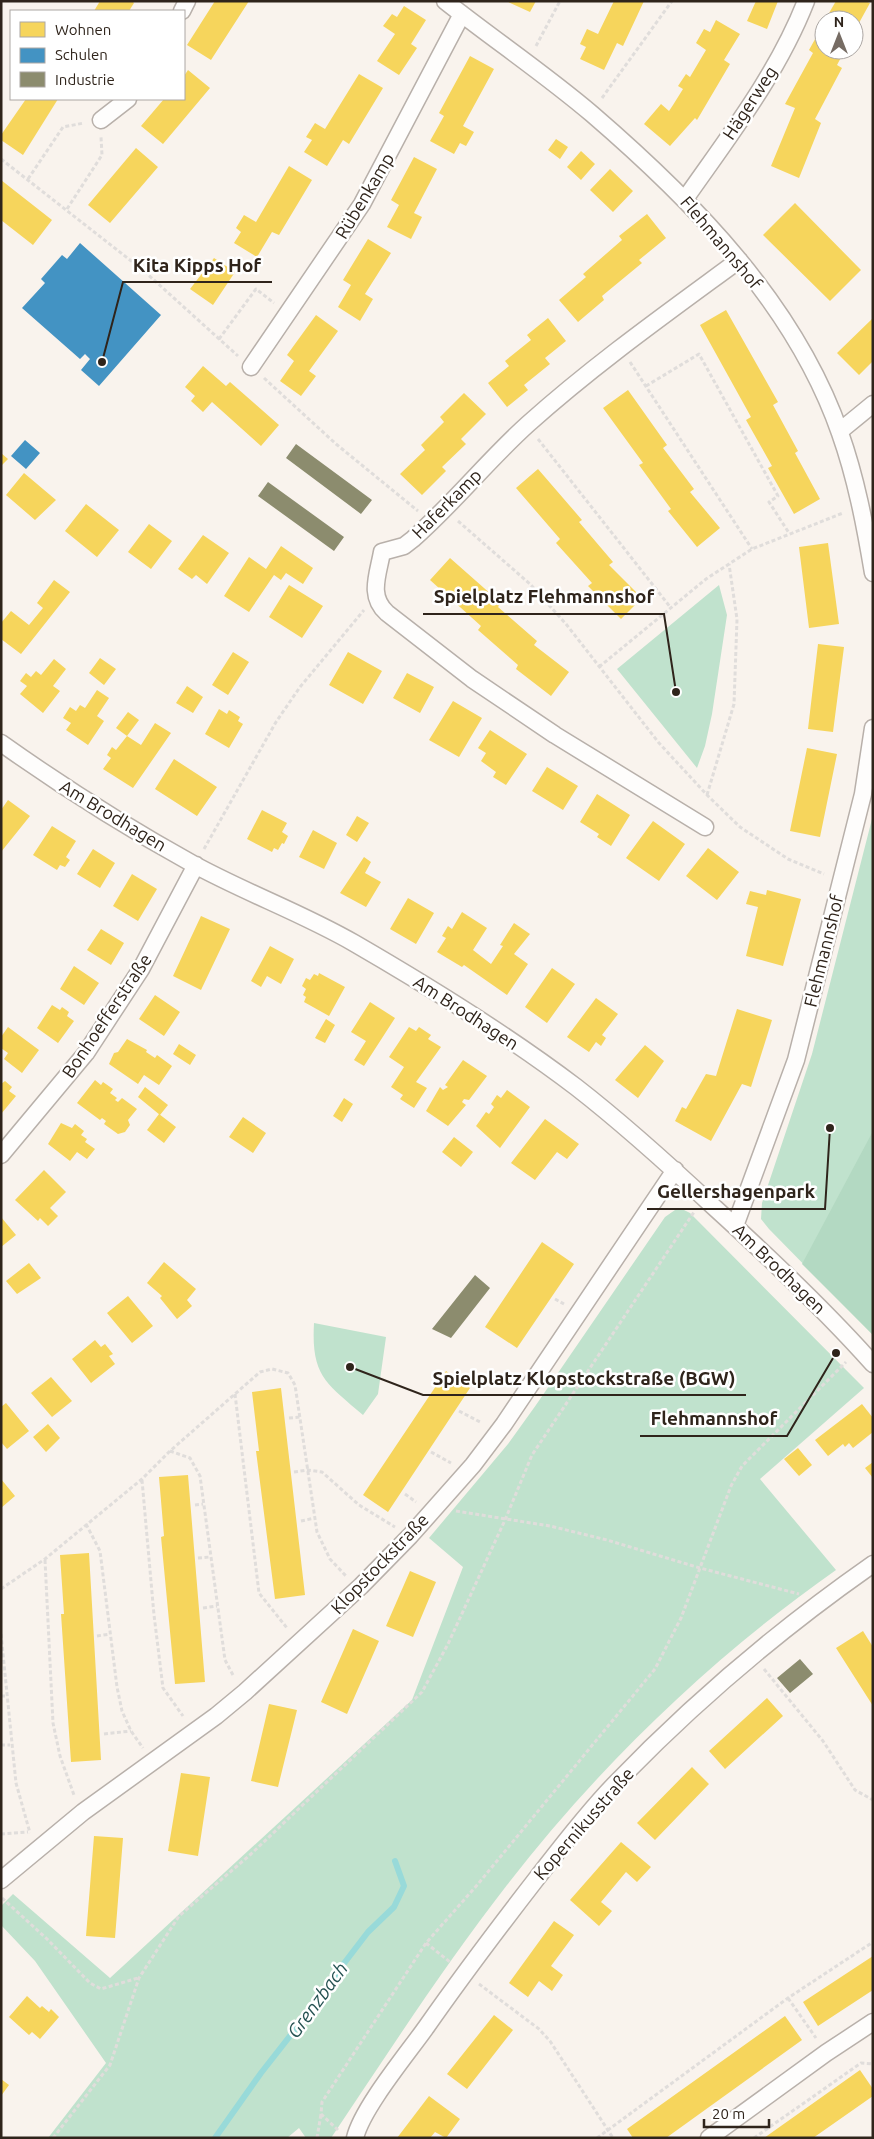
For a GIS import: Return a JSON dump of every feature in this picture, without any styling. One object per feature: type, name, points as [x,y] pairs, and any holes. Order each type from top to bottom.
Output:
[{"type":"street","name":"Flehmannshof","points":[[445,1],[591,113],[685,199],[739,260],[792,335],[819,384],[840,431],[861,508],[873,572]]},
{"type":"street","name":"Hägerweg","points":[[685,199],[768,76],[796,27],[806,1]]},
{"type":"street","name":"Rübenkamp","points":[[251,367],[289,314],[362,204],[462,14]]},
{"type":"street","points":[[101,120],[127,100]]},
{"type":"street","name":"Haferkamp","points":[[375,596],[382,552],[404,546],[432,522],[527,425],[620,347],[739,260]]},
{"type":"street","points":[[840,431],[873,404]]},
{"type":"street","points":[[375,596],[378,605],[387,614],[472,679],[555,735],[705,826]]},
{"type":"street","name":"Flehmannshof","points":[[735,1226],[796,1060],[863,794],[873,728]]},
{"type":"street","name":"Am Brodhagen","points":[[1,743],[118,822],[196,865],[312,920],[394,967],[476,1018],[576,1087],[634,1133],[704,1197],[810,1298],[873,1364]]},
{"type":"street","name":"Bonhoefferstraße","points":[[1,1155],[86,1053],[141,969],[196,865]]},
{"type":"street","name":"Klopstockstraße","points":[[1,1880],[41,1845],[245,1692],[361,1586],[410,1536],[498,1432],[675,1170]]},
{"type":"street","name":"Kopernikusstraße","points":[[347,2135],[371,2107],[464,1973],[569,1837],[613,1786],[705,1697],[753,1655],[821,1600],[873,1564]]},
{"type":"street","points":[[709,2138],[826,2053],[873,2022]]},
{"type":"path","points":[[526,64],[560,1]]},
{"type":"path","points":[[591,113],[672,1]]},
{"type":"path","points":[[28,179],[63,127],[101,120],[102,155],[67,209]]},
{"type":"path","points":[[1,159],[67,209],[144,272],[336,444],[432,522]]},
{"type":"path","points":[[219,339],[256,289],[289,314]]},
{"type":"path","points":[[620,347],[752,549]]},
{"type":"path","points":[[646,386],[699,354],[778,496],[769,502],[789,533]]},
{"type":"path","points":[[527,425],[671,608]]},
{"type":"path","points":[[599,667],[706,579],[752,549],[789,533],[861,508]]},
{"type":"path","points":[[445,509],[530,584],[566,624],[659,743],[707,795],[740,827],[788,859],[842,882]]},
{"type":"path","points":[[707,795],[734,704],[737,618],[729,564]]},
{"type":"path","points":[[196,865],[276,722],[300,688],[375,596]]},
{"type":"path","points":[[53,2138],[110,2065],[139,1978],[179,1916],[251,1854],[422,1692],[448,1644],[505,1520],[532,1455],[704,1197]]},
{"type":"path","points":[[317,2138],[322,2102],[426,1943],[478,1884],[655,1669],[681,1618],[731,1486],[742,1466],[859,1348]]},
{"type":"path","points":[[1,1589],[45,1559],[142,1479],[170,1451],[260,1372],[272,1369],[288,1373],[295,1385],[317,1532],[330,1559],[347,1576],[361,1586]]},
{"type":"path","points":[[235,1393],[259,1593],[300,1642]]},
{"type":"path","points":[[459,1411],[498,1432]]},
{"type":"path","points":[[289,1418],[300,1417]]},
{"type":"path","points":[[170,1451],[190,1458],[200,1476],[225,1660],[245,1692]]},
{"type":"path","points":[[294,1472],[308,1470],[322,1472],[359,1505],[410,1536]]},
{"type":"path","points":[[142,1479],[154,1615],[163,1688],[194,1732]]},
{"type":"path","points":[[195,1505],[203,1504]]},
{"type":"path","points":[[436,1507],[550,1526],[607,1540],[700,1568],[821,1600]]},
{"type":"path","points":[[302,1521],[315,1518]]},
{"type":"path","points":[[86,1524],[100,1552],[117,1686],[131,1731],[154,1761]]},
{"type":"path","points":[[198,1558],[210,1557]]},
{"type":"path","points":[[45,1559],[53,1723],[60,1756],[75,1797],[84,1812]]},
{"type":"path","points":[[203,1608],[217,1606]]},
{"type":"path","points":[[1,1634],[10,1745],[19,1797],[29,1832],[41,1845]]},
{"type":"path","points":[[98,1636],[110,1634]]},
{"type":"path","points":[[753,1655],[820,1736],[855,1790],[873,1800]]},
{"type":"path","points":[[1,1696],[6,1696]]},
{"type":"path","points":[[104,1734],[131,1731]]},
{"type":"path","points":[[1,1745],[10,1745]]},
{"type":"path","points":[[1,1834],[29,1832]]},
{"type":"path","points":[[1,1897],[90,1983],[101,1989],[139,1978]]},
{"type":"path","points":[[597,2138],[788,1998],[873,1942]]},
{"type":"path","points":[[426,1943],[539,2029],[550,2041],[614,2138]]},
{"type":"path","points":[[788,1998],[826,2053]]},
{"type":"path","points":[[754,2138],[861,2063],[873,2064]]},
{"type":"path","points":[[320,2114],[347,2135]]},
{"type":"green space","points":[[719,585],[727,615],[712,714],[705,746],[697,768],[617,669]]},
{"type":"green space","points":[[873,815],[873,1335],[761,1219],[762,1203],[812,1054]]},
{"type":"green space","points":[[873,1131],[873,1335],[802,1264]]},
{"type":"green space","points":[[675,1210],[684,1210],[690,1213],[864,1388],[760,1479],[836,1570],[745,1639],[702,1677],[660,1715],[580,1798],[542,1841],[461,1947],[331,2138],[306,2138],[299,2128],[287,2138],[48,2138],[106,2063],[35,1961],[1,1925],[1,1906],[13,1894],[110,1978],[412,1700],[463,1567],[429,1538],[508,1444],[665,1217]]},
{"type":"green space","points":[[314,1323],[386,1337],[378,1394],[363,1415],[330,1386],[318,1367],[315,1355]]},
{"type":"building: Wohnen","points":[[100,1],[132,1],[134,3],[130,10],[95,10]]},
{"type":"building: Wohnen","points":[[215,1],[249,1],[211,60],[187,45]]},
{"type":"building: Wohnen","points":[[506,1],[536,1],[530,12]]},
{"type":"building: Wohnen","points":[[614,1],[644,1],[623,46],[617,43],[604,70],[580,59],[586,47],[580,44],[587,29],[598,34]]},
{"type":"building: Wohnen","points":[[756,1],[778,1],[767,29],[747,21]]},
{"type":"building: Wohnen","points":[[836,1],[865,1],[870,3],[864,14],[864,10],[831,10]]},
{"type":"building: Wohnen","points":[[404,6],[426,20],[411,44],[417,48],[399,75],[377,61],[395,34],[383,26],[392,14],[397,17]]},
{"type":"building: Wohnen","points":[[716,20],[740,34],[724,60],[730,64],[697,120],[695,118],[670,146],[644,124],[661,104],[669,111],[683,89],[678,86],[686,74],[690,77],[706,50],[696,43],[704,29],[710,32]]},
{"type":"building: Wohnen","points":[[814,41],[814,60],[840,60],[837,65],[842,68],[815,119],[821,123],[799,178],[771,166],[795,108],[785,104],[813,53],[809,50]]},
{"type":"building: Wohnen","points":[[470,56],[494,69],[463,126],[474,132],[466,146],[460,143],[454,154],[430,141],[444,116],[439,113]]},
{"type":"building: Wohnen","points":[[188,70],[210,88],[163,144],[141,126],[163,100],[185,100],[185,74]]},
{"type":"building: Wohnen","points":[[359,74],[383,88],[349,144],[343,140],[327,166],[304,152],[312,140],[306,137],[315,123],[325,129]]},
{"type":"building: Wohnen","points":[[25,100],[57,100],[23,155],[1,140],[1,135]]},
{"type":"building: Wohnen","points":[[556,139],[568,147],[560,159],[548,150]]},
{"type":"building: Wohnen","points":[[136,148],[158,167],[110,223],[88,205]]},
{"type":"building: Wohnen","points":[[581,151],[595,164],[581,180],[567,167]]},
{"type":"building: Wohnen","points":[[414,157],[437,169],[414,213],[422,217],[411,239],[387,227],[399,205],[391,200]]},
{"type":"building: Wohnen","points":[[289,166],[312,180],[279,235],[272,232],[257,257],[234,243],[241,232],[236,228],[244,215],[256,222]]},
{"type":"building: Wohnen","points":[[610,169],[633,191],[613,212],[590,190]]},
{"type":"building: Wohnen","points":[[1,180],[52,220],[33,245],[1,220]]},
{"type":"building: Wohnen","points":[[795,203],[861,270],[830,301],[763,235]]},
{"type":"building: Wohnen","points":[[647,214],[666,238],[639,260],[642,263],[602,296],[604,300],[578,322],[559,300],[586,277],[583,274],[622,240],[619,236]]},
{"type":"building: Wohnen","points":[[368,239],[391,253],[365,294],[373,299],[360,321],[338,307],[351,285],[343,280]]},
{"type":"building: Wohnen","points":[[214,258],[235,272],[213,305],[190,289]]},
{"type":"building: Wohnen","points":[[726,310],[778,402],[773,405],[798,451],[795,453],[820,499],[794,514],[768,468],[772,466],[746,420],[751,417],[700,325]]},
{"type":"building: Wohnen","points":[[316,315],[338,331],[309,371],[316,376],[301,396],[280,381],[294,361],[287,355]]},
{"type":"building: Wohnen","points":[[548,318],[566,341],[545,358],[550,364],[524,385],[528,390],[507,407],[488,383],[509,366],[505,361],[531,340],[527,335]]},
{"type":"building: Wohnen","points":[[873,318],[873,361],[859,375],[837,353]]},
{"type":"building: Wohnen","points":[[203,366],[226,386],[230,382],[279,425],[261,446],[212,402],[203,412],[191,401],[195,396],[185,387]]},
{"type":"building: Wohnen","points":[[628,390],[667,445],[663,448],[694,489],[690,492],[720,528],[697,547],[668,511],[671,509],[639,465],[643,463],[603,408]]},
{"type":"building: Wohnen","points":[[464,393],[486,414],[461,439],[466,444],[442,467],[446,471],[422,495],[400,474],[425,450],[421,445],[444,422],[440,417]]},
{"type":"building: Wohnen","points":[[1,453],[8,459],[1,466]]},
{"type":"building: Wohnen","points":[[538,469],[582,520],[579,522],[613,562],[609,565],[642,598],[621,619],[588,586],[592,583],[556,543],[560,539],[516,488]]},
{"type":"building: Wohnen","points":[[24,473],[56,500],[35,520],[6,495]]},
{"type":"building: Wohnen","points":[[86,504],[119,530],[97,557],[65,531]]},
{"type":"building: Wohnen","points":[[149,524],[172,541],[151,569],[128,552]]},
{"type":"building: Wohnen","points":[[203,535],[229,553],[207,584],[196,575],[192,579],[178,569]]},
{"type":"building: Wohnen","points":[[828,543],[839,624],[809,628],[799,547]]},
{"type":"building: Wohnen","points":[[281,546],[313,568],[303,584],[286,573],[281,580],[274,575],[249,612],[224,596],[249,557],[266,569]]},
{"type":"building: Wohnen","points":[[450,558],[501,603],[498,607],[537,641],[534,645],[569,672],[551,696],[516,669],[518,665],[478,630],[481,626],[430,580]]},
{"type":"building: Wohnen","points":[[54,580],[70,592],[21,654],[1,639],[1,623],[11,611],[29,625],[43,608],[37,603]]},
{"type":"building: Wohnen","points":[[289,585],[323,606],[302,638],[269,617]]},
{"type":"building: Wohnen","points":[[818,644],[844,647],[833,732],[808,729]]},
{"type":"building: Wohnen","points":[[233,652],[249,662],[228,695],[212,685]]},
{"type":"building: Wohnen","points":[[348,652],[382,671],[363,704],[329,685]]},
{"type":"building: Wohnen","points":[[100,658],[116,669],[104,685],[89,673]]},
{"type":"building: Wohnen","points":[[54,659],[66,669],[53,686],[60,691],[43,713],[20,694],[27,686],[20,681],[26,673],[31,677],[36,671],[41,675]]},
{"type":"building: Wohnen","points":[[407,673],[434,687],[420,713],[393,698]]},
{"type":"building: Wohnen","points":[[187,686],[203,697],[193,713],[176,703]]},
{"type":"building: Wohnen","points":[[97,690],[109,698],[97,716],[104,721],[88,745],[66,730],[71,723],[63,718],[70,707],[76,711],[80,705],[85,708]]},
{"type":"building: Wohnen","points":[[453,701],[482,718],[459,757],[429,740]]},
{"type":"building: Wohnen","points":[[219,709],[227,714],[229,710],[240,717],[238,721],[243,724],[229,748],[205,734]]},
{"type":"building: Wohnen","points":[[128,712],[139,720],[127,736],[116,728]]},
{"type":"building: Wohnen","points":[[155,723],[171,733],[133,788],[103,769],[111,758],[107,755],[112,747],[116,750],[127,736],[141,745]]},
{"type":"building: Wohnen","points":[[490,730],[527,754],[506,785],[493,777],[496,772],[481,761],[486,753],[478,748]]},
{"type":"building: Wohnen","points":[[807,748],[837,754],[820,837],[790,831]]},
{"type":"building: Wohnen","points":[[174,759],[217,787],[197,816],[155,789]]},
{"type":"building: Wohnen","points":[[547,767],[578,786],[563,810],[532,791]]},
{"type":"building: Wohnen","points":[[597,794],[630,815],[611,846],[597,837],[599,834],[580,822]]},
{"type":"building: Wohnen","points":[[8,800],[30,816],[1,852],[1,810]]},
{"type":"building: Wohnen","points":[[262,810],[287,823],[282,832],[288,836],[284,844],[282,843],[278,850],[274,848],[272,852],[247,839]]},
{"type":"building: Wohnen","points":[[357,816],[369,823],[357,842],[346,835]]},
{"type":"building: Wohnen","points":[[653,821],[685,844],[659,881],[626,858]]},
{"type":"building: Wohnen","points":[[52,826],[76,841],[66,857],[70,860],[65,867],[60,865],[57,870],[33,855]]},
{"type":"building: Wohnen","points":[[313,830],[337,843],[324,869],[299,857]]},
{"type":"building: Wohnen","points":[[708,848],[739,872],[717,900],[686,876]]},
{"type":"building: Wohnen","points":[[93,849],[115,863],[100,888],[77,874]]},
{"type":"building: Wohnen","points":[[364,857],[371,862],[365,873],[381,882],[366,907],[340,893]]},
{"type":"building: Wohnen","points":[[132,874],[157,889],[138,921],[113,906]]},
{"type":"building: Wohnen","points":[[767,890],[801,899],[783,966],[746,956],[758,907],[746,904],[750,891],[766,895]]},
{"type":"building: Wohnen","points":[[408,898],[434,913],[416,944],[390,929]]},
{"type":"building: Wohnen","points":[[462,912],[487,928],[473,950],[491,964],[503,946],[500,945],[514,923],[530,934],[514,954],[528,964],[507,995],[464,965],[462,967],[437,952],[446,938],[442,936],[448,926],[452,929]]},
{"type":"building: Wohnen","points":[[201,916],[230,929],[201,990],[173,976]]},
{"type":"building: Wohnen","points":[[101,929],[124,943],[111,965],[87,950]]},
{"type":"building: Wohnen","points":[[270,946],[294,959],[281,984],[267,976],[261,987],[251,981]]},
{"type":"building: Wohnen","points":[[74,966],[99,983],[84,1005],[60,989]]},
{"type":"building: Wohnen","points":[[552,968],[575,984],[547,1023],[525,1007]]},
{"type":"building: Wohnen","points":[[319,973],[345,987],[329,1016],[304,1002],[306,997],[303,995],[306,989],[302,986],[306,978],[310,980],[314,974],[318,976]]},
{"type":"building: Wohnen","points":[[155,995],[180,1012],[164,1036],[139,1019]]},
{"type":"building: Wohnen","points":[[596,998],[618,1014],[602,1035],[606,1038],[601,1046],[596,1042],[589,1052],[567,1037]]},
{"type":"building: Wohnen","points":[[370,1002],[395,1018],[364,1066],[354,1060],[366,1041],[351,1032]]},
{"type":"building: Wohnen","points":[[52,1005],[60,1010],[62,1007],[69,1012],[67,1016],[74,1021],[58,1043],[37,1028]]},
{"type":"building: Wohnen","points":[[737,1009],[772,1020],[751,1087],[742,1084],[711,1141],[675,1121],[682,1107],[686,1109],[706,1074],[716,1076]]},
{"type":"building: Wohnen","points":[[326,1019],[335,1025],[325,1043],[315,1038]]},
{"type":"building: Wohnen","points":[[8,1027],[39,1050],[22,1073],[4,1059],[8,1053],[1,1048],[1,1037]]},
{"type":"building: Wohnen","points":[[409,1027],[416,1031],[419,1027],[431,1035],[428,1039],[441,1047],[416,1082],[427,1088],[414,1108],[400,1099],[403,1095],[391,1087],[404,1067],[389,1057]]},
{"type":"building: Wohnen","points":[[127,1039],[147,1050],[146,1052],[155,1058],[157,1055],[172,1066],[159,1085],[144,1075],[138,1084],[109,1064],[114,1053],[118,1052]]},
{"type":"building: Wohnen","points":[[179,1044],[196,1055],[190,1065],[173,1054]]},
{"type":"building: Wohnen","points":[[645,1045],[664,1061],[638,1098],[615,1080]]},
{"type":"building: Wohnen","points":[[463,1060],[487,1076],[469,1100],[464,1099],[462,1102],[466,1105],[448,1126],[426,1111],[440,1087],[443,1090],[448,1087],[445,1085]]},
{"type":"building: Wohnen","points":[[95,1080],[101,1085],[103,1082],[113,1089],[110,1093],[117,1098],[115,1100],[118,1102],[122,1098],[137,1109],[128,1120],[130,1125],[125,1132],[118,1134],[104,1124],[106,1121],[102,1118],[100,1120],[77,1103]]},
{"type":"building: Wohnen","points":[[5,1081],[12,1087],[9,1091],[16,1096],[1,1114],[1,1084]]},
{"type":"building: Wohnen","points":[[145,1087],[168,1105],[160,1115],[138,1097]]},
{"type":"building: Wohnen","points":[[507,1090],[530,1107],[500,1148],[476,1126],[486,1112],[489,1114],[494,1107],[491,1104],[497,1095],[501,1098]]},
{"type":"building: Wohnen","points":[[344,1098],[353,1104],[342,1122],[333,1116]]},
{"type":"building: Wohnen","points":[[159,1114],[176,1127],[164,1143],[147,1130]]},
{"type":"building: Wohnen","points":[[243,1117],[266,1133],[253,1153],[229,1137]]},
{"type":"building: Wohnen","points":[[545,1119],[579,1144],[567,1159],[557,1152],[535,1180],[511,1163]]},
{"type":"building: Wohnen","points":[[61,1123],[72,1128],[75,1124],[84,1131],[81,1135],[87,1139],[85,1142],[95,1149],[87,1159],[77,1152],[70,1161],[48,1144]]},
{"type":"building: Wohnen","points":[[454,1137],[473,1152],[461,1167],[442,1152]]},
{"type":"building: Wohnen","points":[[44,1170],[66,1192],[50,1208],[58,1216],[48,1226],[40,1218],[38,1221],[15,1200]]},
{"type":"building: Wohnen","points":[[1,1217],[16,1235],[1,1247]]},
{"type":"building: Wohnen","points":[[542,1242],[574,1264],[517,1348],[485,1327]]},
{"type":"building: Wohnen","points":[[164,1262],[196,1289],[187,1300],[192,1306],[177,1319],[160,1298],[162,1296],[147,1283]]},
{"type":"building: Wohnen","points":[[29,1263],[41,1278],[17,1294],[6,1281]]},
{"type":"building: Wohnen","points":[[128,1296],[153,1326],[132,1343],[107,1313]]},
{"type":"building: Wohnen","points":[[95,1340],[101,1347],[105,1344],[113,1354],[109,1356],[115,1364],[91,1383],[72,1359]]},
{"type":"building: Wohnen","points":[[446,1371],[470,1388],[388,1512],[363,1495]]},
{"type":"building: Wohnen","points":[[51,1377],[72,1401],[52,1417],[31,1393]]},
{"type":"building: Wohnen","points":[[281,1388],[305,1595],[275,1599],[256,1451],[259,1451],[252,1392]]},
{"type":"building: Wohnen","points":[[6,1403],[29,1431],[7,1449],[1,1442],[1,1407]]},
{"type":"building: Wohnen","points":[[862,1404],[873,1418],[873,1432],[853,1448],[849,1443],[845,1447],[843,1444],[828,1456],[815,1440]]},
{"type":"building: Wohnen","points":[[48,1424],[60,1438],[46,1452],[33,1437]]},
{"type":"building: Wohnen","points":[[798,1448],[812,1465],[799,1476],[784,1459]]},
{"type":"building: Wohnen","points":[[873,1462],[873,1478],[865,1468]]},
{"type":"building: Wohnen","points":[[188,1475],[205,1682],[175,1684],[161,1537],[164,1536],[159,1477]]},
{"type":"building: Wohnen","points":[[1,1479],[15,1496],[1,1508]]},
{"type":"building: Wohnen","points":[[89,1553],[101,1760],[71,1762],[61,1614],[64,1614],[60,1555]]},
{"type":"building: Wohnen","points":[[410,1571],[436,1582],[413,1637],[386,1626]]},
{"type":"building: Wohnen","points":[[353,1629],[379,1641],[347,1714],[321,1702]]},
{"type":"building: Wohnen","points":[[863,1631],[873,1647],[873,1706],[836,1648]]},
{"type":"building: Wohnen","points":[[767,1698],[783,1716],[725,1769],[709,1751]]},
{"type":"building: Wohnen","points":[[269,1704],[297,1710],[278,1787],[251,1781]]},
{"type":"building: Wohnen","points":[[692,1767],[709,1784],[655,1840],[637,1823]]},
{"type":"building: Wohnen","points":[[181,1773],[210,1777],[198,1856],[168,1851]]},
{"type":"building: Wohnen","points":[[94,1836],[123,1838],[115,1938],[86,1936]]},
{"type":"building: Wohnen","points":[[621,1842],[651,1867],[637,1882],[626,1872],[601,1902],[612,1911],[599,1926],[570,1900]]},
{"type":"building: Wohnen","points":[[554,1921],[574,1935],[551,1966],[563,1975],[552,1991],[539,1981],[528,1997],[509,1983]]},
{"type":"building: Wohnen","points":[[873,1956],[873,1990],[818,2026],[803,2002]]},
{"type":"building: Wohnen","points":[[27,1996],[40,2008],[42,2006],[49,2012],[51,2009],[59,2017],[40,2039],[32,2032],[29,2035],[9,2017]]},
{"type":"building: Wohnen","points":[[494,2015],[513,2030],[467,2089],[447,2074]]},
{"type":"building: Wohnen","points":[[785,2016],[802,2040],[666,2138],[633,2138],[627,2129]]},
{"type":"building: Wohnen","points":[[860,2070],[873,2089],[873,2096],[813,2138],[764,2138]]},
{"type":"building: Wohnen","points":[[1,2079],[9,2085],[1,2096]]},
{"type":"building: Wohnen","points":[[429,2096],[460,2119],[446,2138],[435,2132],[430,2138],[397,2138]]},
{"type":"building: Schulen","points":[[80,243],[161,315],[99,386],[81,370],[90,359],[85,354],[80,359],[22,308],[45,283],[41,279],[62,255],[67,259]]},
{"type":"building: Schulen","points":[[25,440],[40,453],[26,469],[11,456]]},
{"type":"building: Industrie","points":[[296,444],[372,500],[361,514],[286,458]]},
{"type":"building: Industrie","points":[[268,482],[344,537],[334,551],[258,496]]},
{"type":"building: Industrie","points":[[475,1275],[490,1288],[451,1338],[432,1329]]},
{"type":"building: Industrie","points":[[800,1659],[813,1674],[790,1693],[777,1678]]},
{"type":"waterway","name":"Grenzbach","points":[[215,2138],[261,2073],[326,1990],[368,1932],[394,1907],[404,1886],[395,1861]]},
{"type":"place","name":"Kita Kipps Hof","points":[[102,362]]},
{"type":"place","name":"Spielplatz Flehmannshof","points":[[676,692]]},
{"type":"place","name":"Gellershagenpark","points":[[830,1128]]},
{"type":"place","name":"Flehmannshof","points":[[836,1353]]},
{"type":"place","name":"Spielplatz Klopstockstraße (BGW)","points":[[350,1367]]}]
